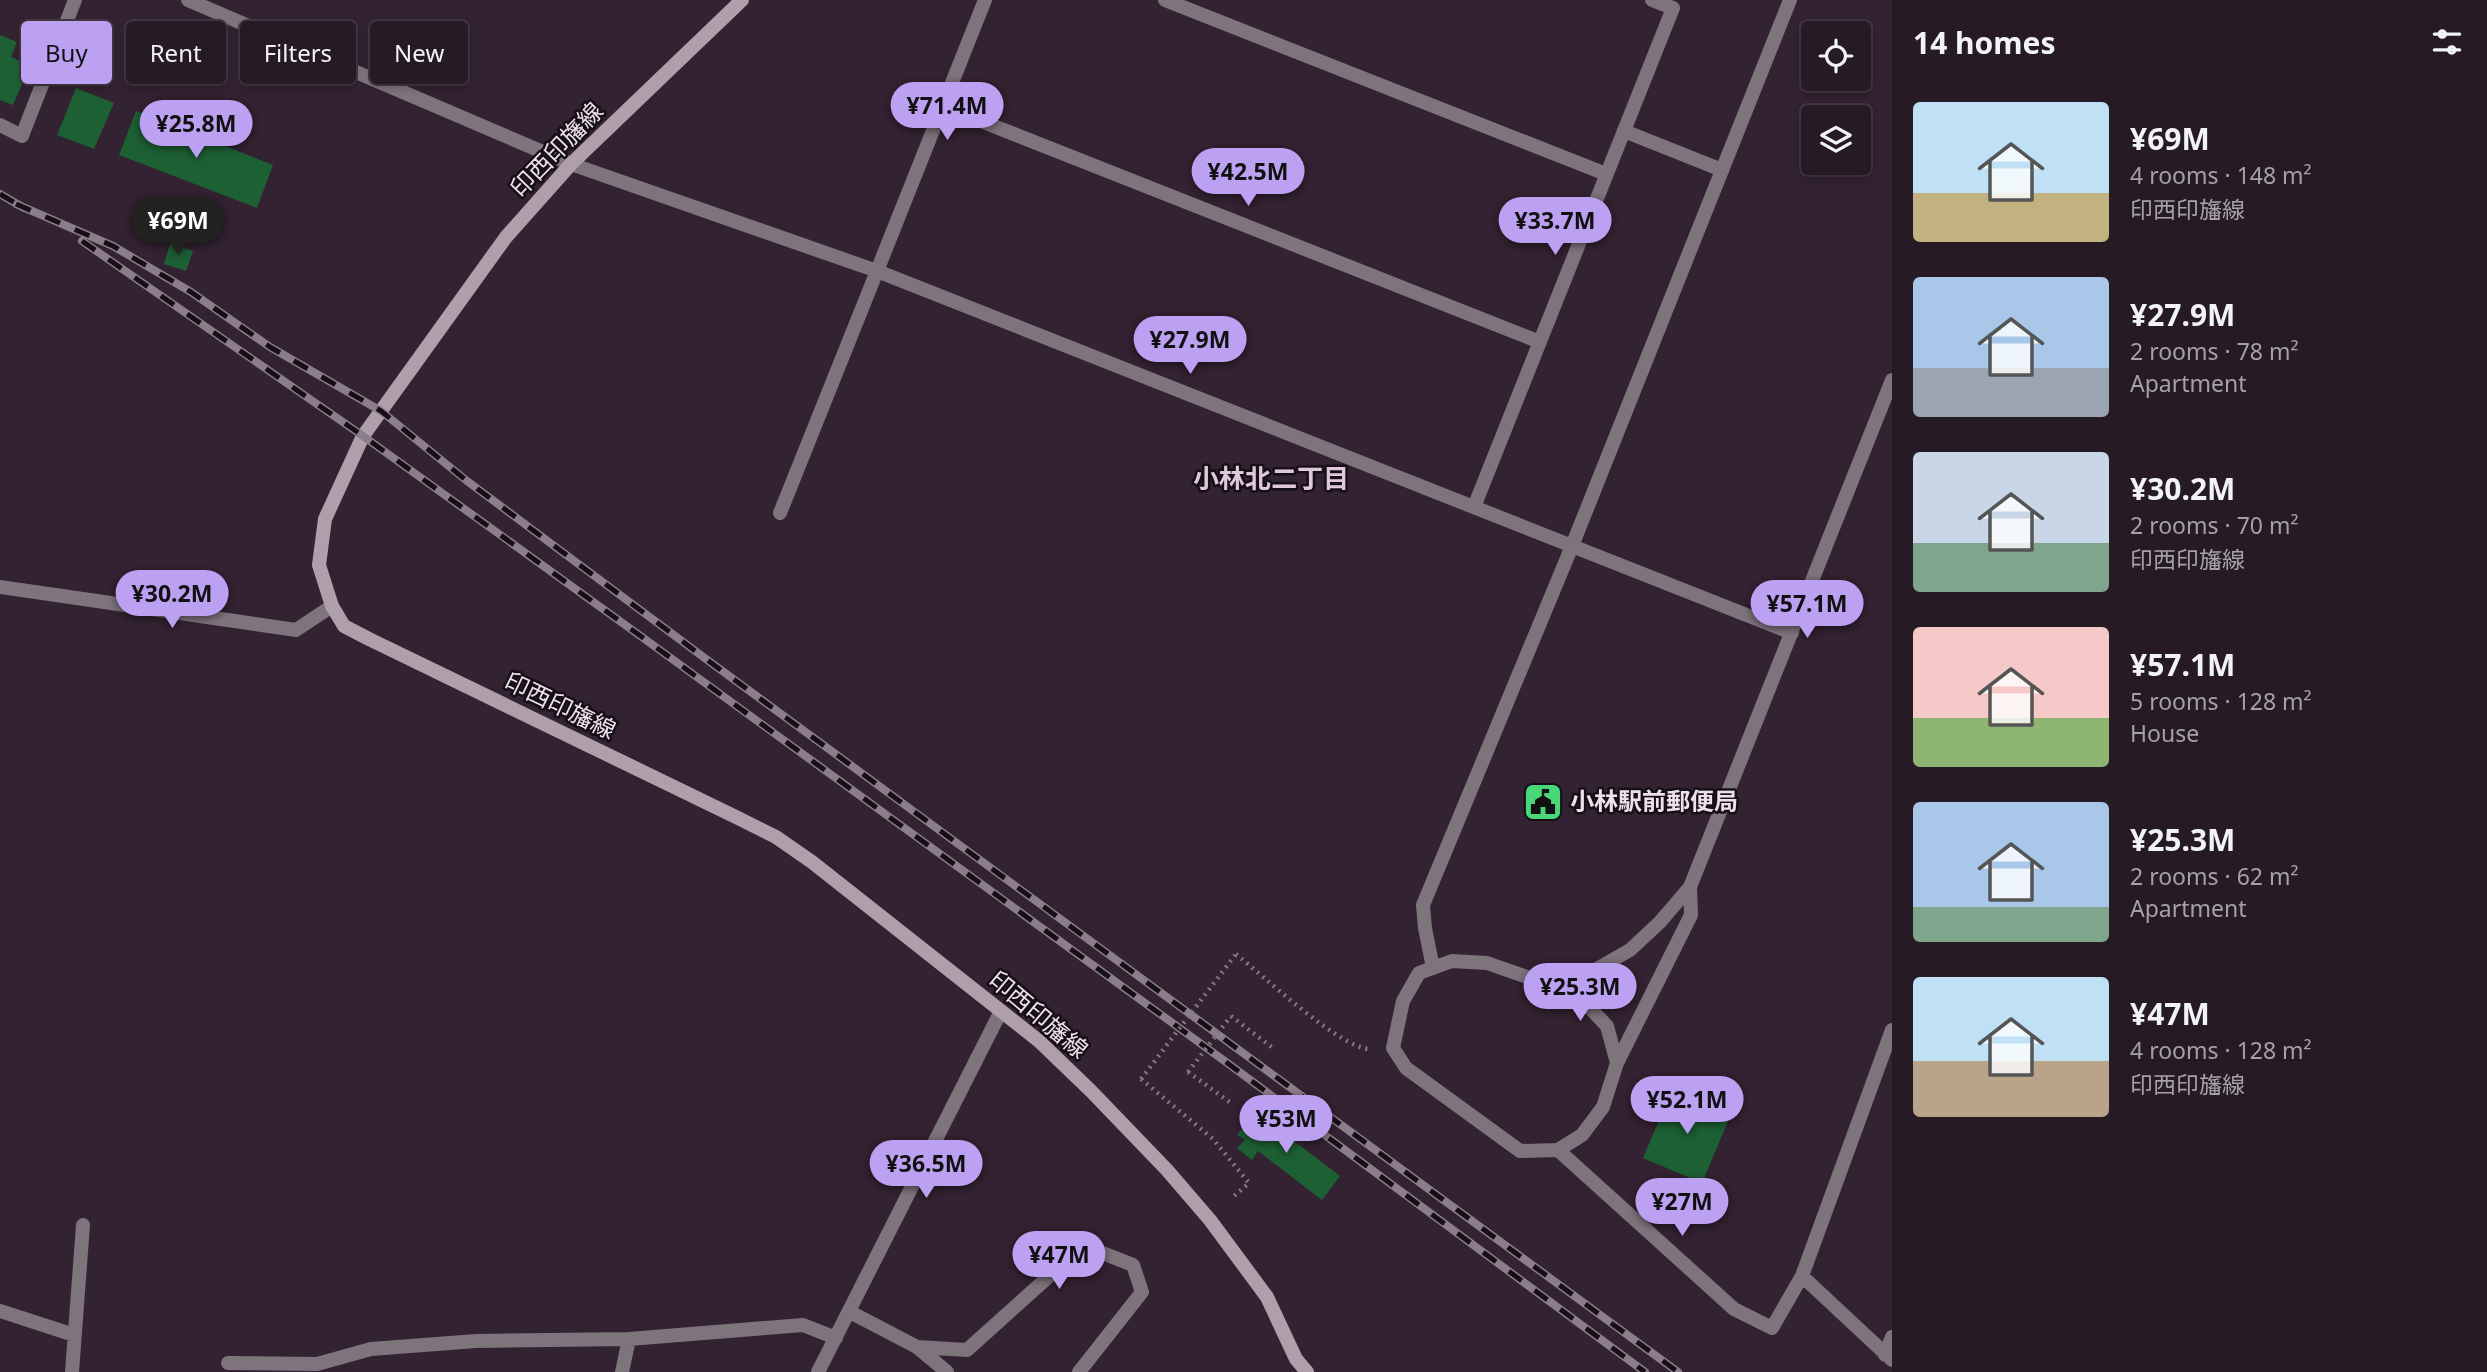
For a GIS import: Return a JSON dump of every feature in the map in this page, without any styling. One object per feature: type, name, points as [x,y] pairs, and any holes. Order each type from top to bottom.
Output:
[{"type":"main road","name":"印西印旛線","points":[[742,0],[571,164],[506,237],[363,436],[325,519],[319,565],[332,606],[344,626],[776,837],[1002,1012],[1038,1041],[1091,1091],[1167,1170],[1210,1220],[1267,1297],[1296,1359],[1307,1372]]},
{"type":"street","points":[[0,125],[22,136],[75,0]]},
{"type":"street","points":[[188,0],[571,164],[877,271],[1791,633]]},
{"type":"street","points":[[780,513],[985,0]]},
{"type":"street","points":[[1165,0],[1606,174]]},
{"type":"street","points":[[1474,507],[1673,8],[1652,0]]},
{"type":"street","points":[[1433,968],[1424,928],[1423,905],[1572,546],[1790,0]]},
{"type":"street","points":[[943,106],[1540,342]]},
{"type":"street","points":[[1624,131],[1722,170]]},
{"type":"street","points":[[1544,983],[1588,974],[1630,950],[1660,922],[1690,887],[1892,380]]},
{"type":"street","points":[[0,587],[296,630],[332,606]]},
{"type":"street","points":[[1617,1063],[1606,1026],[1590,1008],[1544,983],[1487,963],[1452,961],[1419,974],[1403,1001],[1393,1048],[1406,1068],[1520,1151],[1558,1150],[1583,1135],[1602,1107],[1617,1063],[1691,915],[1690,887]]},
{"type":"street","points":[[818,1372],[1002,1012]]},
{"type":"street","points":[[1558,1150],[1734,1309],[1772,1328],[1802,1276],[1887,1058],[1892,1030]]},
{"type":"street","points":[[72,1372],[83,1225]]},
{"type":"street","points":[[916,1347],[967,1350],[1066,1261],[1100,1252],[1133,1265],[1142,1292],[1079,1372]]},
{"type":"street","points":[[1802,1276],[1888,1358]]},
{"type":"street","points":[[0,1311],[74,1335]]},
{"type":"street","points":[[850,1312],[916,1347],[947,1372]]},
{"type":"street","points":[[228,1363],[317,1368],[371,1349],[476,1341],[629,1339],[803,1325],[836,1338]]},
{"type":"street","points":[[1888,1358],[1892,1337]]},
{"type":"street","points":[[622,1372],[629,1339]]},
{"type":"path","points":[[1232,1198],[1250,1183],[1213,1139],[1142,1079],[1236,954],[1328,1029],[1362,1050],[1393,1048]]},
{"type":"path","points":[[1231,1103],[1188,1072],[1231,1016],[1274,1049]]},
{"type":"building","points":[[0,35],[17,42],[11,57],[21,61],[22,84],[13,105],[0,100]]},
{"type":"building","points":[[76,88],[114,103],[94,149],[57,135]]},
{"type":"building","points":[[136,111],[273,165],[257,208],[119,155]]},
{"type":"building","points":[[170,244],[193,251],[186,271],[164,264]]},
{"type":"building","points":[[1672,1090],[1731,1114],[1702,1183],[1643,1158]]},
{"type":"building","points":[[1255,1111],[1340,1176],[1322,1200],[1258,1151],[1252,1160],[1237,1148],[1245,1140],[1237,1135]]},
{"type":"railway","points":[[0,194],[24,208]]},
{"type":"railway","points":[[16,204],[113,246],[191,292],[270,347],[381,411],[467,481],[706,659],[1678,1372]]},
{"type":"railway","points":[[82,241],[363,436],[635,632],[1226,1062],[1645,1372]]},
{"type":"place","name":"小林駅前郵便局","points":[[1543,802]]},
{"type":"district","name":"小林北二丁目","points":[[1271,479]]}]
